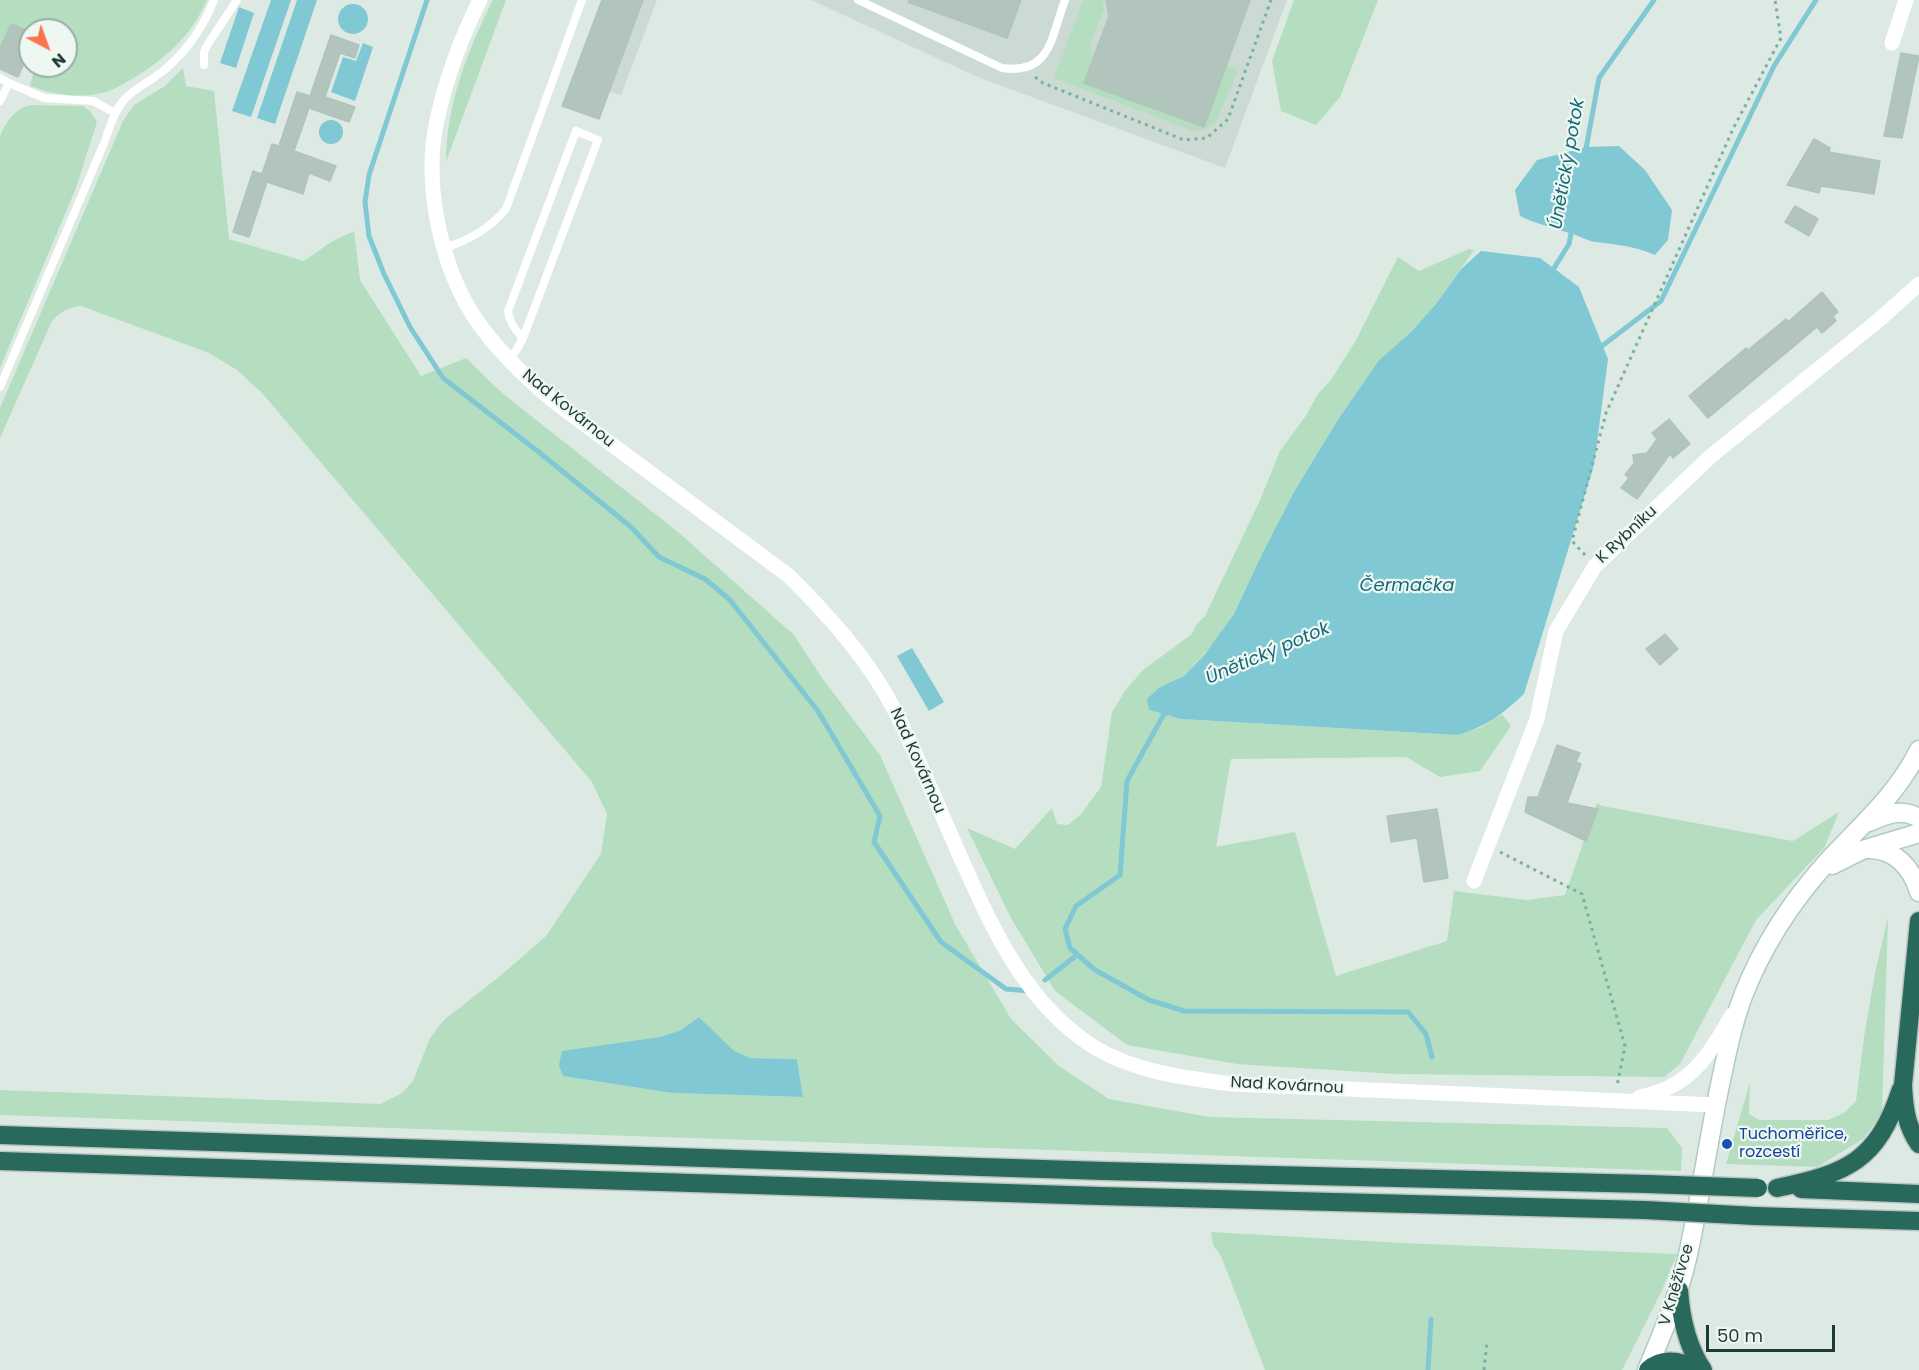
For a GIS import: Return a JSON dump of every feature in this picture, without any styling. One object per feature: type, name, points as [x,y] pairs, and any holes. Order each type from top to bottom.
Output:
[{"type":"highway","points":[[1919,921],[1903,1084],[1905,1110],[1909,1125],[1919,1144]]},
{"type":"highway","points":[[1777,1188],[1833,1174],[1862,1157],[1884,1131],[1903,1084]]},
{"type":"highway","points":[[0,1135],[1104,1171],[1648,1184],[1919,1194]]},
{"type":"highway","points":[[0,1161],[1100,1196],[1645,1210],[1919,1221]]},
{"type":"highway","points":[[1678,1290],[1682,1321],[1693,1355],[1702,1370]]},
{"type":"highway","points":[[1647,1370],[1657,1364],[1676,1360],[1702,1370]]},
{"type":"street","name":"Nad Kovárnou","points":[[480,0],[458,51],[436,122],[433,154],[433,182],[438,226],[464,300],[488,335],[529,381],[789,576],[851,643],[875,676],[895,711],[984,911],[1019,974],[1063,1024],[1094,1047],[1116,1058],[1173,1077],[1233,1084],[1715,1105]]},
{"type":"street","points":[[1892,44],[1906,0]]},
{"type":"street","name":"K Rybníku","points":[[1474,881],[1537,719],[1556,631],[1595,566],[1711,456],[1880,319],[1919,284]]},
{"type":"street","points":[[1807,885],[1865,824],[1904,778],[1919,750]]},
{"type":"street","points":[[1865,824],[1896,812],[1908,813],[1919,818]]},
{"type":"street","points":[[1807,885],[1839,860],[1862,850],[1919,833]]},
{"type":"street","points":[[1862,850],[1877,849],[1896,857],[1914,878],[1919,892]]},
{"type":"street","name":"V Kněžívce","points":[[1647,1370],[1678,1290],[1699,1198],[1715,1105],[1728,1047],[1743,997],[1767,945],[1790,907],[1807,885]]},
{"type":"street","points":[[1618,1101],[1668,1089],[1691,1074],[1713,1048],[1743,997]]},
{"type":"lane","points":[[0,387],[115,113],[130,93],[157,76],[177,57],[196,34],[214,0]]},
{"type":"lane","points":[[204,65],[204,52],[208,44],[237,0]]},
{"type":"lane","points":[[444,248],[474,237],[506,209],[582,0]]},
{"type":"lane","points":[[858,0],[1002,68],[1018,70],[1029,67],[1044,56],[1065,0]]},
{"type":"lane","points":[[0,78],[44,98],[93,101],[115,113]]},
{"type":"lane","points":[[0,101],[9,83]]},
{"type":"lane","points":[[508,358],[516,351],[523,338],[598,140],[576,131],[508,311],[512,324],[523,338]]},
{"type":"path","points":[[1029,67],[1034,76],[1043,83],[1184,140],[1208,138],[1228,119],[1271,0]]},
{"type":"path","points":[[1595,566],[1572,541],[1606,413],[1732,129],[1781,38],[1775,0]]},
{"type":"path","points":[[1488,846],[1582,894],[1625,1046],[1618,1101]]},
{"type":"path","points":[[1484,1370],[1487,1342]]},
{"type":"shaded area","points":[[602,0],[657,0],[621,95],[609,92],[599,119],[562,106]]},
{"type":"shaded area","points":[[811,0],[1287,0],[1225,168],[980,78]]},
{"type":"green space","points":[[0,0],[207,0],[193,26],[166,55],[132,79],[98,94],[81,96],[55,93],[30,86],[32,78],[78,78],[78,18],[18,18],[18,27],[11,24],[0,49]]},
{"type":"green space","points":[[493,0],[506,0],[446,162],[450,120],[460,78]]},
{"type":"green space","points":[[1083,0],[1102,0],[1104,9],[1089,47],[1093,58],[1085,83],[1203,127],[1227,65],[1238,70],[1215,124],[1193,131],[1054,78]]},
{"type":"green space","points":[[1294,0],[1378,0],[1340,97],[1316,125],[1281,111],[1272,61]]},
{"type":"green space","points":[[183,68],[186,86],[214,91],[229,239],[304,261],[331,242],[354,231],[360,280],[421,376],[466,358],[502,393],[678,532],[794,635],[820,675],[880,755],[955,924],[1011,1019],[1059,1066],[1109,1099],[1210,1117],[1667,1128],[1682,1148],[1681,1171],[0,1115],[0,1090],[381,1104],[402,1093],[413,1081],[430,1038],[444,1020],[546,936],[601,854],[607,814],[592,782],[262,393],[237,370],[209,353],[81,306],[72,308],[52,321],[0,438],[0,408],[123,121],[134,105],[165,86]],"holes":[[[699,1017],[733,1051],[750,1058],[797,1059],[803,1097],[672,1093],[564,1076],[562,1052],[660,1037],[681,1030]]]},
{"type":"green space","points":[[31,105],[83,106],[90,111],[97,122],[76,188],[0,368],[0,136],[12,116],[20,109]]},
{"type":"green space","points":[[1469,249],[1474,250],[1436,304],[1411,332],[1379,360],[1339,418],[1295,490],[1234,614],[1220,636],[1184,676],[1160,687],[1149,710],[1181,719],[1458,735],[1482,727],[1502,714],[1511,726],[1480,771],[1440,777],[1406,757],[1231,759],[1216,847],[1295,832],[1336,976],[1447,941],[1454,891],[1527,900],[1565,895],[1597,803],[1602,806],[1793,841],[1839,812],[1824,848],[1756,920],[1680,1064],[1664,1077],[1396,1074],[1237,1064],[1127,1045],[1055,991],[1011,918],[967,828],[1015,849],[1052,808],[1057,824],[1068,825],[1081,814],[1101,787],[1112,712],[1125,691],[1143,670],[1192,634],[1197,624],[1205,616],[1260,500],[1280,451],[1305,417],[1318,394],[1331,380],[1356,340],[1398,257],[1419,271]]},
{"type":"green space","points":[[1888,917],[1882,1113],[1863,1139],[1817,1167],[1726,1164],[1750,1082],[1749,1114],[1759,1120],[1828,1120],[1844,1113],[1856,1101],[1875,973]]},
{"type":"green space","points":[[1211,1232],[1402,1243],[1677,1254],[1662,1290],[1622,1370],[1265,1370],[1221,1256],[1213,1245]]},
{"type":"water","points":[[271,0],[291,0],[251,117],[232,111]]},
{"type":"water","points":[[297,0],[317,0],[275,124],[257,118]]},
{"type":"water","points":[[353,4],[359,5],[367,13],[367,25],[359,33],[353,34],[347,33],[339,25],[338,19],[339,13],[347,5]]},
{"type":"water","points":[[239,7],[254,13],[236,68],[220,63]]},
{"type":"water","points":[[363,43],[373,47],[355,101],[331,92],[343,57],[356,61]]},
{"type":"water","points":[[331,120],[336,121],[342,127],[342,137],[336,143],[331,144],[326,143],[320,137],[319,132],[320,127],[326,121]]},
{"type":"water","points":[[1619,146],[1645,170],[1672,210],[1668,240],[1655,255],[1633,248],[1589,240],[1520,216],[1515,190],[1537,160],[1586,147]]},
{"type":"water","name":"Čermačka","points":[[1481,251],[1540,258],[1579,287],[1608,359],[1594,465],[1524,694],[1494,719],[1458,735],[1181,719],[1149,710],[1147,699],[1160,687],[1184,676],[1205,654],[1234,614],[1295,490],[1339,418],[1379,360],[1411,332],[1436,304],[1461,269]]},
{"type":"water","points":[[912,648],[944,702],[929,711],[897,656]]},
{"type":"water","points":[[699,1017],[734,1051],[750,1058],[797,1059],[803,1097],[672,1093],[563,1076],[559,1065],[562,1051],[660,1037],[681,1030]]},
{"type":"building","points":[[602,0],[643,0],[599,119],[562,106]]},
{"type":"building","points":[[909,0],[1021,0],[1007,38],[908,2]]},
{"type":"building","points":[[1106,0],[1250,0],[1204,127],[1084,83],[1109,16]]},
{"type":"building","points":[[11,24],[18,27],[18,77],[0,69],[0,49]]},
{"type":"building","points":[[331,35],[359,45],[355,58],[340,53],[325,97],[355,107],[349,122],[309,108],[294,151],[336,166],[330,181],[309,173],[303,194],[267,182],[249,237],[233,232],[253,171],[262,174],[272,144],[279,146],[297,92],[310,96]]},
{"type":"building","points":[[1901,53],[1919,56],[1902,138],[1884,136]]},
{"type":"building","points":[[1814,139],[1830,148],[1829,152],[1880,161],[1874,194],[1821,186],[1819,193],[1787,185]]},
{"type":"building","points":[[1795,206],[1818,219],[1809,236],[1785,222]]},
{"type":"building","points":[[1822,292],[1838,312],[1833,316],[1836,321],[1822,333],[1817,327],[1708,418],[1689,396],[1746,348],[1748,350],[1786,319],[1788,322]]},
{"type":"building","points":[[1669,419],[1690,444],[1673,458],[1670,454],[1637,499],[1621,488],[1629,478],[1625,475],[1634,463],[1633,455],[1647,453],[1657,439],[1652,433]]},
{"type":"building","points":[[1665,634],[1678,649],[1660,665],[1646,649]]},
{"type":"building","points":[[1557,745],[1580,753],[1576,762],[1581,764],[1567,803],[1598,809],[1586,841],[1525,812],[1528,797],[1538,797]]},
{"type":"building","points":[[1437,809],[1448,878],[1424,882],[1417,838],[1391,842],[1387,816]]},
{"type":"waterway","points":[[427,0],[369,175],[365,202],[369,236],[384,274],[410,327],[443,378],[631,527],[659,557],[705,579],[729,599],[818,711],[880,816],[874,842],[941,942],[1006,989],[1029,991]]},
{"type":"waterway","name":"Únětický potok","points":[[1585,154],[1599,78],[1654,0]]},
{"type":"waterway","points":[[1598,349],[1661,301],[1774,66],[1816,0]]},
{"type":"waterway","name":"Únětický potok","points":[[1551,273],[1569,244],[1572,228]]},
{"type":"waterway","name":"Únětický potok","points":[[1170,712],[1164,714],[1127,781],[1120,875],[1076,906],[1065,929],[1070,948],[1095,970],[1149,1000],[1184,1011],[1408,1012],[1426,1034],[1432,1057]]},
{"type":"waterway","points":[[1045,980],[1077,955]]},
{"type":"waterway","name":"Únětický potok","points":[[1428,1370],[1431,1319]]},
{"type":"place","name":"Tuchoměřice, rozcestí","points":[[1727,1144]]}]
